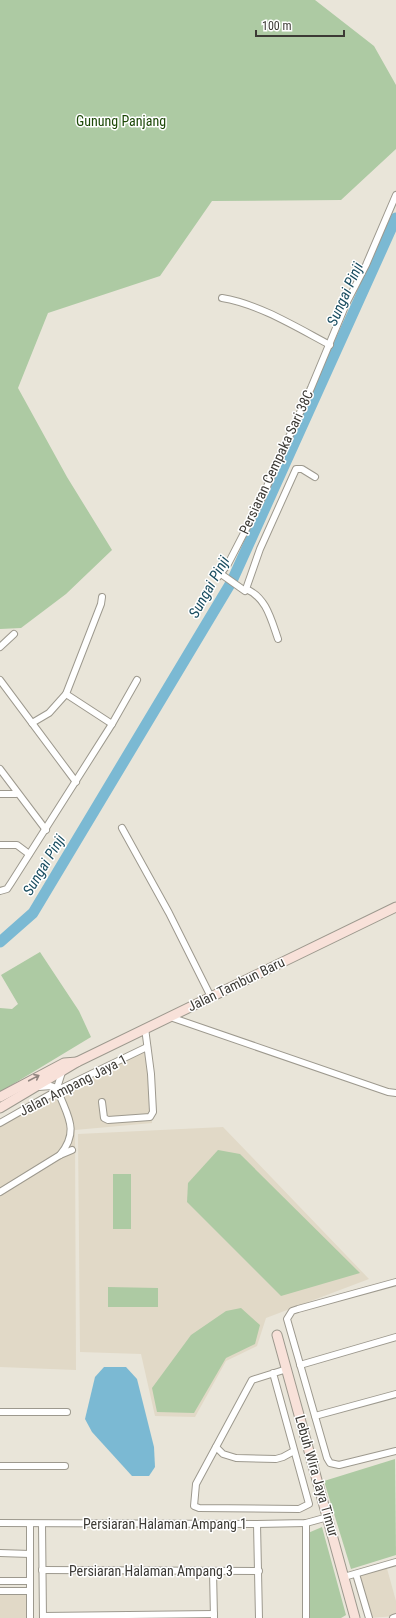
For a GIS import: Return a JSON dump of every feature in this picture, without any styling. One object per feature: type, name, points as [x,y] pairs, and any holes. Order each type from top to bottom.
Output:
[{"type":"main road","name":"Jalan Tambun Baru","points":[[0,1108],[77,1062],[396,907]]},
{"type":"main road","name":"Jalan Tambun Baru","points":[[0,1097],[64,1063],[77,1062]]},
{"type":"main road","name":"Lebuh Wira Jaya Timur","points":[[277,1335],[328,1517],[354,1618]]},
{"type":"street","name":"Persiaran Cempaka Sari 38C","points":[[246,589],[245,591],[221,576],[260,502],[330,345],[346,304],[366,265],[396,195]]},
{"type":"street","points":[[222,298],[232,300],[262,312],[330,345]]},
{"type":"street","points":[[278,639],[265,605],[258,595],[246,589],[260,549],[296,469],[302,469],[315,477]]},
{"type":"street","points":[[32,723],[49,713],[66,694],[101,604],[102,597]]},
{"type":"street","points":[[0,647],[14,634]]},
{"type":"street","points":[[0,680],[76,782]]},
{"type":"street","points":[[1,891],[7,888],[46,830],[112,724],[137,680]]},
{"type":"street","points":[[66,694],[112,724]]},
{"type":"street","points":[[0,769],[16,794],[46,830]]},
{"type":"street","points":[[0,794],[16,794]]},
{"type":"street","points":[[122,828],[169,913],[211,997]]},
{"type":"street","points":[[0,845],[17,845],[29,854]]},
{"type":"street","points":[[170,1017],[388,1092],[396,1093]]},
{"type":"street","points":[[102,1102],[104,1118],[108,1120],[150,1117],[153,1112],[152,1074],[145,1028]]},
{"type":"street","name":"Jalan Ampang Jaya 1","points":[[0,1123],[57,1089],[147,1047]]},
{"type":"street","points":[[60,1155],[69,1144],[71,1130],[67,1112],[57,1089],[62,1072]]},
{"type":"street","points":[[34,1088],[44,1086],[57,1089]]},
{"type":"street","points":[[0,1192],[60,1155],[72,1150]]},
{"type":"street","points":[[396,1282],[292,1311],[289,1315],[288,1325],[327,1458],[334,1464],[339,1465],[396,1451]]},
{"type":"street","points":[[300,1364],[396,1337]]},
{"type":"street","points":[[283,1354],[296,1350]]},
{"type":"street","points":[[273,1373],[309,1504],[299,1509],[213,1509],[194,1506],[196,1484],[252,1380],[273,1373],[287,1369]]},
{"type":"street","points":[[315,1416],[396,1394]]},
{"type":"street","points":[[0,1412],[67,1412]]},
{"type":"street","points":[[216,1447],[223,1454],[236,1458],[276,1459],[294,1451]]},
{"type":"street","points":[[0,1466],[65,1466]]},
{"type":"street","name":"Persiaran Halaman Ampang 1","points":[[0,1523],[257,1524],[306,1523],[328,1517]]},
{"type":"street","points":[[306,1523],[306,1618]]},
{"type":"street","points":[[30,1524],[30,1618]]},
{"type":"street","points":[[42,1524],[43,1617],[214,1616],[213,1571]]},
{"type":"street","points":[[257,1524],[259,1618]]},
{"type":"street","points":[[0,1553],[30,1554]]},
{"type":"street","points":[[344,1577],[396,1562]]},
{"type":"street","name":"Persiaran Halaman Ampang 3","points":[[42,1570],[259,1571]]},
{"type":"street","points":[[356,1574],[369,1618]]},
{"type":"street","points":[[0,1581],[30,1581]]},
{"type":"street","points":[[0,1590],[30,1591]]},
{"type":"shaded area","points":[[149,1044],[152,1123],[75,1130],[76,1370],[0,1367],[0,1123]]},
{"type":"shaded area","points":[[223,1127],[369,1279],[266,1318],[257,1346],[226,1361],[195,1417],[155,1416],[141,1354],[80,1352],[78,1134]]},
{"type":"shaded area","points":[[386,1565],[396,1601],[396,1616],[369,1618],[356,1573]]},
{"type":"shaded area","points":[[0,1590],[30,1590],[30,1618],[0,1618]]},
{"type":"green space","name":"Gunung Panjang","points":[[0,0],[315,0],[374,46],[396,85],[396,149],[341,200],[212,201],[160,276],[48,313],[18,388],[67,477],[112,550],[66,594],[21,628],[0,629]]},
{"type":"green space","points":[[40,952],[79,1011],[91,1037],[0,1092],[0,1008],[12,1009],[18,1004],[1,975]]},
{"type":"green space","points":[[218,1150],[240,1154],[360,1273],[281,1296],[187,1202],[188,1183]]},
{"type":"green space","points":[[113,1174],[131,1174],[131,1229],[113,1229]]},
{"type":"green space","points":[[108,1287],[158,1288],[158,1307],[108,1307]]},
{"type":"green space","points":[[241,1308],[260,1325],[255,1344],[226,1358],[194,1413],[157,1412],[152,1388],[191,1335],[226,1311]]},
{"type":"green space","points":[[395,1459],[396,1555],[351,1569],[324,1481]]},
{"type":"green space","points":[[322,1527],[346,1615],[341,1618],[310,1618],[308,1533]]},
{"type":"water","points":[[104,1367],[126,1367],[137,1379],[154,1447],[155,1467],[149,1476],[132,1476],[92,1432],[85,1419],[95,1377]]},
{"type":"waterway","name":"Sungai Pinji","points":[[0,942],[33,913],[232,581],[396,218]]}]
